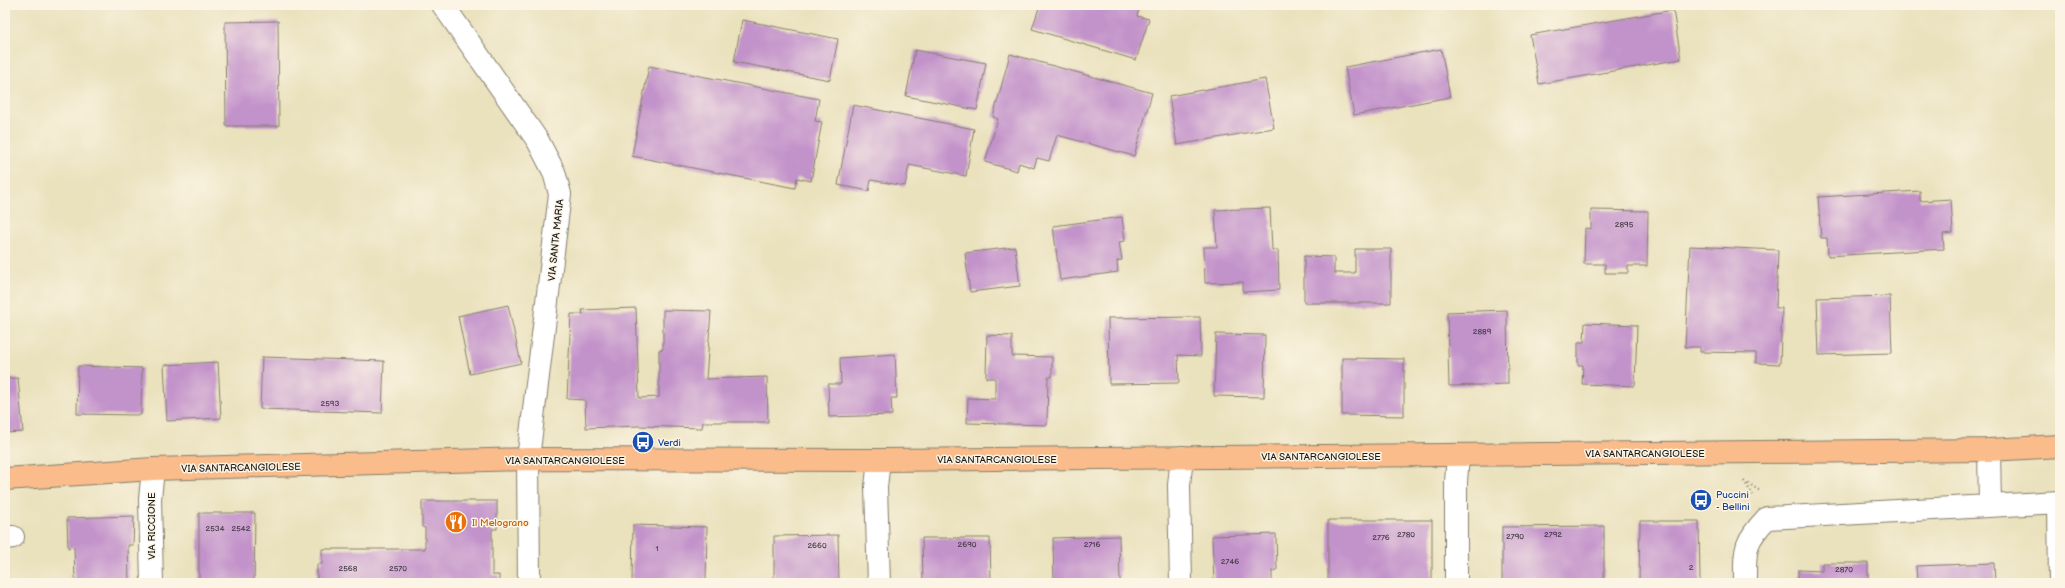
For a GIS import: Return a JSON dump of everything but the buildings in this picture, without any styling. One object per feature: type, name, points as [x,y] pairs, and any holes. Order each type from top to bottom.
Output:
[{"type":"main road","name":"VIA SANTARCANGIOLESE","points":[[5,479],[153,469],[528,459],[879,460],[1989,450],[2060,446]]},
{"type":"street","name":"VIA SANTA MARIA","points":[[443,5],[538,141],[554,172],[560,194],[528,459],[529,583]]},
{"type":"street","points":[[1989,450],[1990,506]]},
{"type":"street","points":[[1456,583],[1456,482],[1458,455]]},
{"type":"street","points":[[1181,583],[1179,485],[1182,457]]},
{"type":"street","points":[[878,583],[876,487],[879,460]]},
{"type":"street","name":"VIA RICCIONE","points":[[152,583],[150,499],[153,469]]},
{"type":"street","points":[[1745,583],[1745,552],[1752,534],[1767,518],[2059,502],[2060,583]]},
{"type":"place","name":"Verdi","points":[[643,442]]},
{"type":"place","name":"Puccini - Bellini","points":[[1701,500]]},
{"type":"place","name":"Il Melograno","points":[[456,522]]}]
